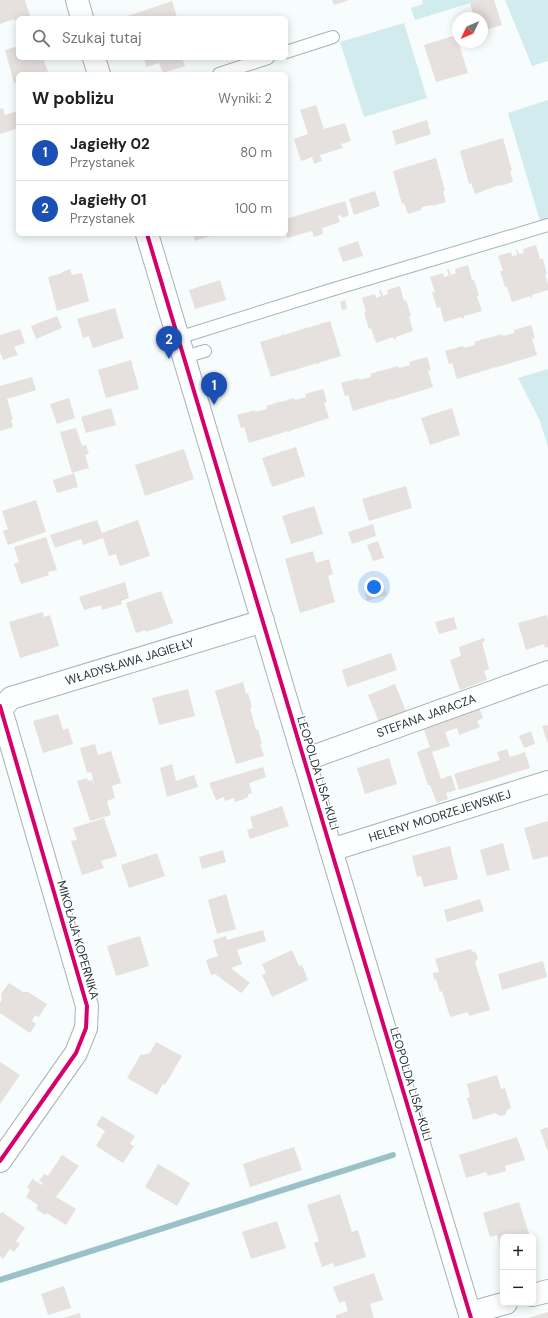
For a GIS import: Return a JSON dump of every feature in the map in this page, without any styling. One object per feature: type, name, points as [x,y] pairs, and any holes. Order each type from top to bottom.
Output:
[{"type":"street","points":[[77,0],[81,16]]},
{"type":"street","points":[[95,60],[98,72]]},
{"type":"street","name":"LEOPOLDA LISA-KULI","points":[[148,236],[470,1316]]},
{"type":"street","name":"WŁADYSŁAWA JAGIEŁŁY","points":[[0,708],[10,698],[263,621]]},
{"type":"street","name":"STEFANA JARACZA","points":[[304,760],[548,672]]},
{"type":"street","name":"MIKOŁAJA KOPERNIKA","points":[[0,708],[87,1006],[86,1028],[76,1053],[0,1161]]},
{"type":"street","name":"HELENY MODRZEJEWSKIEJ","points":[[331,850],[548,782]]},
{"type":"street","points":[[536,1294],[548,1291]]},
{"type":"street","points":[[470,1316],[500,1305]]},
{"type":"lane","points":[[288,51],[333,37]]},
{"type":"lane","points":[[225,72],[262,60]]},
{"type":"lane","points":[[181,348],[334,289],[548,225]]},
{"type":"lane","points":[[181,348],[205,352]]},
{"type":"shaded area","points":[[422,0],[480,0],[415,20],[411,8],[423,4]]},
{"type":"shaded area","points":[[505,0],[548,0],[548,61],[532,66]]},
{"type":"shaded area","points":[[404,23],[427,98],[364,117],[340,42]]},
{"type":"shaded area","points":[[548,100],[548,218],[540,221],[508,113]]},
{"type":"shaded area","points":[[548,369],[548,447],[540,421],[518,378]]},
{"type":"building","points":[[0,0],[25,0],[30,16],[16,16],[16,20],[14,21],[14,19],[0,24]]},
{"type":"building","points":[[332,0],[349,0],[334,5]]},
{"type":"building","points":[[480,0],[494,0],[502,25],[488,29],[488,12],[472,12],[470,3]]},
{"type":"building","points":[[172,1],[177,16],[128,16]]},
{"type":"building","points":[[452,36],[452,48],[460,48],[468,73],[436,82],[424,45]]},
{"type":"building","points":[[16,47],[16,60],[44,60],[48,72],[16,72],[16,82],[14,83],[5,50]]},
{"type":"building","points":[[144,60],[183,60],[185,66],[166,72],[163,72],[159,63],[146,67]]},
{"type":"building","points":[[316,105],[324,129],[345,123],[351,141],[341,144],[343,148],[320,155],[322,161],[314,164],[312,157],[301,161],[294,139],[308,134],[300,110]]},
{"type":"building","points":[[3,108],[5,115],[16,112],[16,129],[0,134],[0,109]]},
{"type":"building","points":[[427,120],[431,134],[396,145],[392,131]]},
{"type":"building","points":[[503,138],[512,171],[510,171],[513,182],[499,185],[475,194],[471,183],[469,184],[460,151]]},
{"type":"building","points":[[436,158],[445,191],[443,191],[446,202],[433,206],[426,206],[421,208],[421,210],[408,214],[404,203],[402,204],[393,171]]},
{"type":"building","points":[[375,191],[380,206],[354,215],[349,199]]},
{"type":"building","points":[[345,201],[349,215],[342,218],[341,215],[338,216],[340,222],[322,228],[323,234],[314,237],[312,231],[287,238],[288,218]]},
{"type":"building","points":[[194,236],[210,236],[195,241]]},
{"type":"building","points":[[358,241],[363,256],[343,262],[338,248]]},
{"type":"building","points":[[536,245],[540,259],[543,259],[547,274],[545,275],[548,290],[532,295],[530,298],[530,296],[512,302],[500,271],[503,271],[498,256],[511,252],[512,256],[517,255],[516,249],[519,254],[524,253],[523,249]]},
{"type":"building","points":[[468,265],[472,280],[474,280],[479,295],[477,296],[482,311],[464,316],[462,319],[462,317],[444,322],[440,307],[437,308],[432,292],[435,292],[430,277],[443,273],[444,277],[449,275],[447,270],[449,269],[451,275],[456,273],[455,269]]},
{"type":"building","points":[[70,269],[72,275],[82,273],[89,301],[57,311],[48,277]]},
{"type":"building","points":[[220,280],[226,300],[195,309],[189,290]]},
{"type":"building","points":[[400,286],[404,301],[406,300],[411,316],[409,317],[413,331],[396,337],[396,339],[393,337],[376,343],[371,328],[369,329],[364,313],[366,312],[362,298],[375,294],[376,298],[381,296],[379,291],[381,290],[383,296],[388,294],[387,290]]},
{"type":"building","points":[[345,300],[347,309],[342,310],[340,302]]},
{"type":"building","points":[[115,308],[124,338],[93,348],[89,336],[83,338],[77,319]]},
{"type":"building","points":[[57,316],[62,328],[36,339],[31,326]]},
{"type":"building","points":[[330,321],[341,356],[318,363],[319,364],[317,363],[295,370],[294,372],[294,370],[271,377],[260,342],[283,335],[282,331],[284,335],[306,328],[307,326],[307,328]]},
{"type":"building","points":[[531,325],[535,338],[532,339],[537,355],[457,379],[452,363],[449,364],[445,351],[463,346],[464,348],[475,345],[474,342],[502,334],[503,336],[514,333],[514,330]]},
{"type":"building","points":[[20,329],[25,343],[14,347],[18,355],[3,360],[0,352],[0,335]]},
{"type":"building","points":[[427,357],[431,370],[428,371],[433,387],[353,411],[348,395],[345,396],[341,383],[359,378],[359,380],[371,377],[370,374],[398,366],[399,368],[410,365],[409,362]]},
{"type":"building","points":[[131,360],[139,389],[106,398],[98,370]]},
{"type":"building","points":[[32,377],[36,390],[7,399],[13,419],[11,420],[13,427],[0,431],[0,386]]},
{"type":"building","points":[[323,389],[327,402],[324,403],[329,418],[249,443],[244,427],[241,428],[237,415],[255,410],[255,412],[267,409],[266,406],[279,401],[281,402],[294,398],[295,400],[306,397],[305,394]]},
{"type":"building","points":[[69,398],[75,418],[57,424],[50,404]]},
{"type":"building","points":[[111,408],[116,425],[86,433],[81,417]]},
{"type":"building","points":[[452,408],[460,435],[430,445],[421,418]]},
{"type":"building","points":[[76,428],[82,446],[86,445],[89,454],[85,455],[89,468],[72,473],[60,432]]},
{"type":"building","points":[[296,447],[305,476],[272,487],[262,458]]},
{"type":"building","points":[[184,449],[194,479],[145,496],[135,465]]},
{"type":"building","points":[[74,473],[78,487],[57,493],[53,480]]},
{"type":"building","points":[[406,486],[412,508],[369,521],[362,499]]},
{"type":"building","points":[[36,500],[46,532],[8,545],[3,531],[8,529],[2,511]]},
{"type":"building","points":[[314,506],[323,534],[291,544],[282,516]]},
{"type":"building","points":[[97,520],[102,533],[138,520],[150,556],[120,566],[116,554],[109,556],[103,538],[83,545],[81,539],[55,548],[50,535]]},
{"type":"building","points":[[373,524],[376,536],[352,544],[348,532]]},
{"type":"building","points":[[46,537],[57,570],[48,572],[49,575],[21,584],[14,564],[19,562],[14,547]]},
{"type":"building","points":[[378,541],[384,558],[373,561],[367,545]]},
{"type":"building","points":[[313,551],[316,563],[329,559],[333,574],[328,576],[335,602],[300,613],[285,559]]},
{"type":"building","points":[[125,582],[129,598],[121,601],[122,604],[102,610],[101,605],[84,610],[79,597]]},
{"type":"building","points":[[383,584],[387,595],[367,601],[364,590]]},
{"type":"building","points":[[161,591],[173,623],[146,632],[145,630],[136,633],[126,603]]},
{"type":"building","points":[[43,612],[44,617],[50,615],[59,646],[20,658],[9,622]]},
{"type":"building","points":[[547,615],[548,647],[545,648],[544,644],[526,650],[518,623]]},
{"type":"building","points":[[454,617],[457,629],[439,634],[435,622]]},
{"type":"building","points":[[484,638],[485,641],[482,642],[489,669],[484,671],[487,680],[460,690],[450,660],[461,656],[459,647]]},
{"type":"building","points":[[391,653],[397,670],[347,687],[342,670]]},
{"type":"building","points":[[243,682],[246,694],[248,693],[252,707],[250,708],[256,730],[258,729],[262,744],[260,744],[264,756],[236,764],[215,691]]},
{"type":"building","points":[[395,684],[406,711],[379,722],[368,695]]},
{"type":"building","points":[[188,689],[195,716],[159,725],[152,698]]},
{"type":"building","points":[[478,705],[483,718],[477,721],[480,727],[459,735],[457,728],[445,732],[450,746],[432,752],[441,779],[451,775],[456,790],[446,793],[448,799],[437,803],[430,785],[428,785],[417,752],[430,747],[422,724]]},
{"type":"building","points":[[58,714],[63,730],[68,728],[73,744],[43,753],[33,721]]},
{"type":"building","points":[[548,725],[548,744],[542,726]]},
{"type":"building","points":[[531,731],[535,744],[524,748],[519,736]]},
{"type":"building","points":[[95,744],[98,755],[111,751],[121,783],[112,786],[115,798],[107,801],[111,815],[90,821],[77,781],[87,778],[88,781],[92,780],[95,787],[91,772],[87,773],[80,748]]},
{"type":"building","points":[[507,749],[510,757],[525,752],[530,768],[459,790],[454,774],[500,760],[497,752]]},
{"type":"building","points":[[389,758],[397,784],[365,794],[357,768]]},
{"type":"building","points":[[172,764],[176,781],[194,775],[198,787],[167,797],[160,768]]},
{"type":"building","points":[[263,767],[266,777],[249,783],[252,793],[248,794],[248,797],[234,802],[234,798],[225,801],[224,797],[216,800],[209,783]]},
{"type":"building","points":[[282,806],[289,826],[250,839],[247,830],[253,828],[250,817]]},
{"type":"building","points":[[104,818],[117,856],[101,861],[104,868],[82,875],[71,841],[77,840],[73,828]]},
{"type":"building","points":[[548,821],[548,856],[533,860],[524,828]]},
{"type":"building","points":[[503,843],[510,870],[487,876],[480,850]]},
{"type":"building","points":[[450,846],[458,879],[424,887],[421,876],[417,877],[412,856]]},
{"type":"building","points":[[223,850],[226,862],[202,869],[199,857]]},
{"type":"building","points":[[157,853],[165,876],[129,888],[121,865]]},
{"type":"building","points":[[226,894],[236,929],[217,934],[208,900]]},
{"type":"building","points":[[480,899],[484,911],[447,922],[444,910]]},
{"type":"building","points":[[263,930],[266,941],[237,950],[242,964],[231,968],[250,983],[241,993],[215,974],[211,975],[206,960],[218,956],[213,940],[226,936],[227,940]]},
{"type":"building","points":[[140,936],[149,966],[116,976],[107,946]]},
{"type":"building","points":[[471,949],[476,953],[478,959],[475,962],[490,1010],[469,1016],[468,1012],[450,1017],[442,991],[440,992],[436,979],[434,980],[433,973],[439,972],[435,959]]},
{"type":"building","points":[[292,950],[299,966],[302,965],[308,980],[272,997],[262,975],[266,973],[262,964]]},
{"type":"building","points":[[543,961],[547,977],[502,990],[498,974]]},
{"type":"building","points":[[9,983],[23,992],[28,992],[47,1004],[39,1017],[35,1015],[32,1021],[36,1024],[30,1033],[0,1013],[0,1003],[2,999],[1,994]]},
{"type":"building","points":[[156,1042],[182,1056],[165,1085],[163,1084],[157,1095],[127,1078],[141,1054],[143,1055],[150,1053]]},
{"type":"building","points":[[0,1062],[20,1075],[0,1104]]},
{"type":"building","points":[[497,1075],[501,1089],[505,1088],[511,1108],[507,1110],[505,1115],[500,1116],[495,1113],[473,1120],[467,1098],[470,1097],[467,1084]]},
{"type":"building","points":[[102,1116],[135,1136],[130,1144],[134,1146],[123,1163],[96,1146],[105,1131],[96,1125]]},
{"type":"building","points":[[548,1127],[548,1152],[540,1130]]},
{"type":"building","points":[[517,1137],[525,1160],[505,1166],[506,1171],[488,1176],[486,1172],[466,1178],[459,1155]]},
{"type":"building","points":[[294,1147],[302,1170],[250,1187],[243,1164]]},
{"type":"building","points":[[62,1155],[79,1166],[56,1197],[76,1209],[66,1225],[47,1213],[45,1215],[36,1209],[38,1205],[26,1197],[30,1190],[27,1188],[32,1179],[42,1185],[43,1183],[39,1181],[44,1174],[48,1176]]},
{"type":"building","points":[[158,1164],[190,1183],[177,1206],[145,1187]]},
{"type":"building","points":[[340,1194],[352,1232],[358,1230],[366,1257],[335,1267],[333,1263],[322,1267],[314,1243],[319,1241],[307,1205]]},
{"type":"building","points":[[519,1202],[529,1234],[500,1234],[500,1244],[497,1235],[490,1237],[483,1213]]},
{"type":"building","points":[[2,1212],[25,1228],[16,1241],[20,1244],[14,1252],[10,1249],[3,1259],[0,1256],[0,1214]]},
{"type":"building","points":[[277,1221],[286,1248],[251,1259],[242,1232]]},
{"type":"building","points":[[374,1273],[383,1300],[370,1304],[374,1318],[336,1318],[336,1315],[348,1311],[345,1301],[339,1303],[333,1287]]},
{"type":"building","points":[[64,1286],[71,1308],[48,1315],[41,1294]]},
{"type":"building","points":[[548,1312],[548,1318],[528,1318]]},
{"type":"building","points":[[80,1313],[81,1318],[63,1318]]},
{"type":"waterway","points":[[0,1280],[393,1155]]},
{"type":"cycle path","points":[[148,236],[471,1318]]},
{"type":"cycle path","points":[[0,706],[87,1006],[86,1028],[76,1053],[0,1161]]},
{"type":"place","name":"Jagiełły 01","points":[[169,359]]},
{"type":"place","name":"Jagiełły 02","points":[[214,405]]}]
